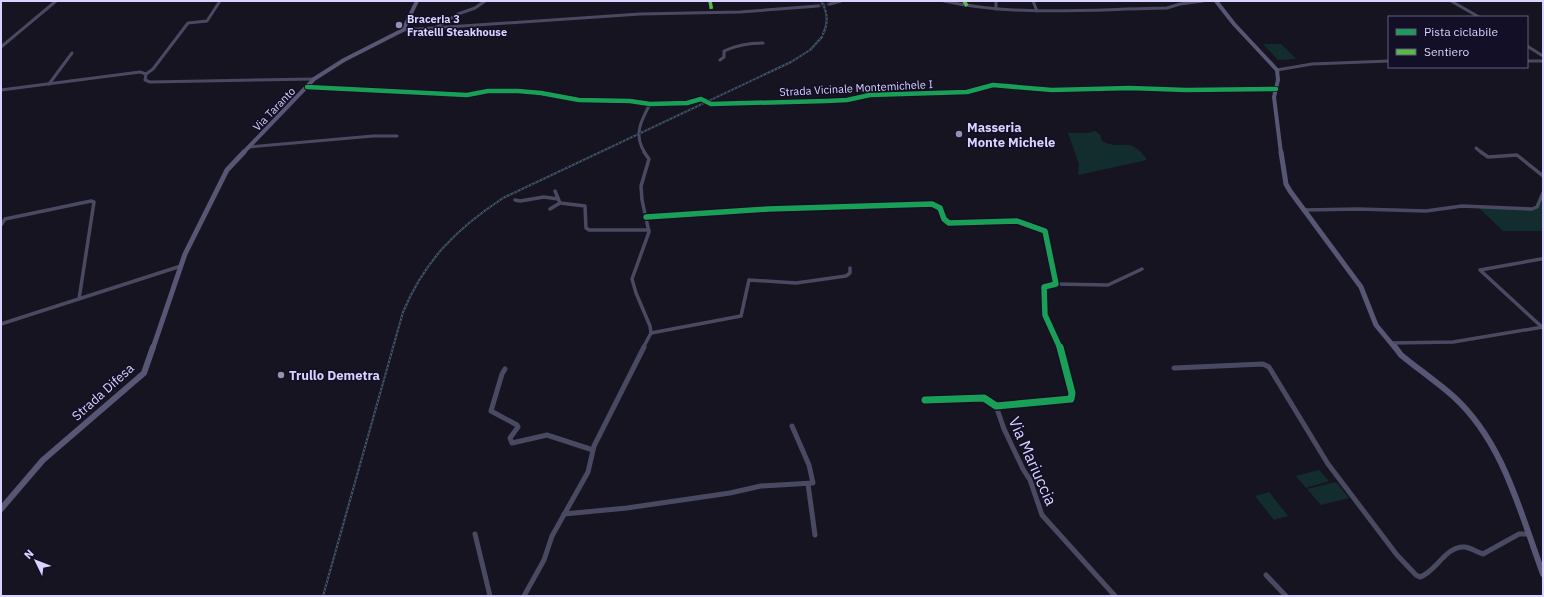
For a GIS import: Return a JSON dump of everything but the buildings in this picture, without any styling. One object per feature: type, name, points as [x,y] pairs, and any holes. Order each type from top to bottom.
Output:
[{"type":"main road","points":[[403,30],[417,1]]},
{"type":"main road","points":[[1216,1],[1234,24],[1277,70],[1278,74],[1274,97],[1275,113],[1286,184],[1303,210],[1361,287],[1376,325],[1406,358],[1454,396],[1482,431],[1503,464],[1518,502],[1528,534],[1541,564],[1543,574]]},
{"type":"main road","name":"Via Taranto","points":[[181,266],[190,241],[227,170],[314,79],[334,66],[403,30]]},
{"type":"main road","name":"Strada Difesa","points":[[1,508],[43,460],[144,373],[181,266]]},
{"type":"street","points":[[1,47],[56,1]]},
{"type":"street","points":[[220,1],[207,21],[188,23],[153,69],[146,74],[145,80],[150,82],[314,79]]},
{"type":"street","points":[[434,28],[458,14],[475,8],[485,1]]},
{"type":"street","points":[[830,4],[841,1]]},
{"type":"street","points":[[944,1],[967,6],[1016,11],[1167,8],[1180,4],[1203,1]]},
{"type":"street","points":[[996,1],[996,9]]},
{"type":"street","points":[[1033,1],[1037,11]]},
{"type":"street","points":[[1451,1],[1476,16]]},
{"type":"street","points":[[403,30],[640,14],[740,12],[818,6]]},
{"type":"street","points":[[720,60],[724,57],[724,52],[733,46],[763,43]]},
{"type":"street","points":[[1528,47],[1543,56]]},
{"type":"street","points":[[49,84],[72,53]]},
{"type":"street","points":[[1277,70],[1312,64],[1388,61]]},
{"type":"street","points":[[1528,61],[1543,61]]},
{"type":"street","points":[[1,90],[140,72],[146,74]]},
{"type":"street","name":"Strada Vicinale Montemichele I","points":[[708,103],[847,100],[870,95],[967,92],[993,85],[1052,90],[1130,88],[1186,90],[1276,89]]},
{"type":"street","points":[[307,87],[468,95],[488,90],[541,92],[579,100],[630,101],[650,104],[687,103],[704,100]]},
{"type":"street","points":[[524,596],[544,560],[552,536],[588,472],[594,450],[626,380],[650,334],[650,326],[636,293],[632,279],[649,230],[642,200],[641,186],[648,159],[640,147],[637,134],[640,124],[650,104]]},
{"type":"street","points":[[249,148],[373,136],[397,136]]},
{"type":"street","points":[[1476,148],[1488,157],[1517,155],[1543,176]]},
{"type":"street","points":[[555,192],[559,201]]},
{"type":"street","points":[[1303,210],[1359,209],[1426,211],[1462,206],[1532,209],[1537,207],[1543,193]]},
{"type":"street","points":[[515,200],[544,197],[585,206],[586,228],[588,230],[649,230]]},
{"type":"street","points":[[1,224],[5,219],[90,201],[94,202],[79,299]]},
{"type":"street","points":[[550,209],[559,201]]},
{"type":"street","points":[[646,217],[768,209],[935,204],[940,208],[946,221],[953,224],[1017,221],[1042,229],[1045,231],[1056,284]]},
{"type":"street","points":[[1541,259],[1480,270],[1543,328]]},
{"type":"street","points":[[1,324],[181,266]]},
{"type":"street","points":[[650,334],[741,316],[749,280],[798,283],[845,276],[849,274],[850,268]]},
{"type":"street","points":[[925,400],[984,398],[996,406],[1068,400],[1073,397],[1062,352],[1045,315],[1044,287],[1056,284],[1108,285],[1142,269]]},
{"type":"street","points":[[1391,343],[1453,342],[1543,328]]},
{"type":"street","points":[[1174,368],[1263,364],[1269,367],[1328,464],[1397,555],[1416,575],[1423,576],[1460,546],[1468,547],[1483,554],[1519,534],[1528,534]]},
{"type":"street","points":[[505,369],[502,374],[491,411],[517,425],[518,427],[510,438],[512,442],[547,435],[594,450]]},
{"type":"street","name":"Via Mariuccia","points":[[996,406],[1004,428],[1014,446],[1023,469],[1030,480],[1042,515],[1115,596]]},
{"type":"street","points":[[564,514],[627,508],[726,494],[761,486],[813,483],[809,465],[792,426]]},
{"type":"street","points":[[808,484],[816,535]]},
{"type":"street","points":[[475,534],[490,596]]},
{"type":"street","points":[[1266,575],[1286,596]]},
{"type":"green space","points":[[1263,44],[1281,44],[1296,59],[1278,60]]},
{"type":"green space","points":[[1095,131],[1100,135],[1102,141],[1115,145],[1130,145],[1141,152],[1147,160],[1078,175],[1079,164],[1068,133],[1087,133]]},
{"type":"green space","points":[[1543,198],[1543,231],[1503,231],[1478,207],[1535,210]]},
{"type":"green space","points":[[1319,470],[1329,481],[1306,488],[1296,476]]},
{"type":"green space","points":[[1336,482],[1349,498],[1321,505],[1307,489]]},
{"type":"green space","points":[[1269,492],[1288,516],[1274,520],[1255,496]]},
{"type":"tunnel","points":[[818,6],[830,4]]},
{"type":"railway","points":[[821,1],[827,17],[823,34]]},
{"type":"railway","points":[[323,596],[403,312],[421,277],[444,247],[471,222],[503,198],[791,62],[810,50],[822,37]]},
{"type":"marked path","points":[[710,1],[712,12]]},
{"type":"marked path","points":[[964,1],[967,6]]},
{"type":"cycle path","points":[[307,87],[467,95],[488,91],[518,91],[541,93],[579,100],[630,101],[650,104],[687,103],[701,99],[711,104],[847,100],[870,95],[967,92],[993,85],[1052,90],[1130,88],[1186,90],[1276,89]]},
{"type":"cycle path","points":[[646,217],[768,209],[932,204],[940,208],[944,219],[949,223],[1017,221],[1045,231],[1056,284],[1044,287],[1045,315],[1062,352],[1072,393],[1071,399],[996,406],[984,398],[925,400]]},
{"type":"place","name":"Braceria 3 Fratelli Steakhouse","points":[[399,25]]},
{"type":"place","name":"Masseria Monte Michele","points":[[959,134]]},
{"type":"place","name":"Trullo Demetra","points":[[281,375]]}]
